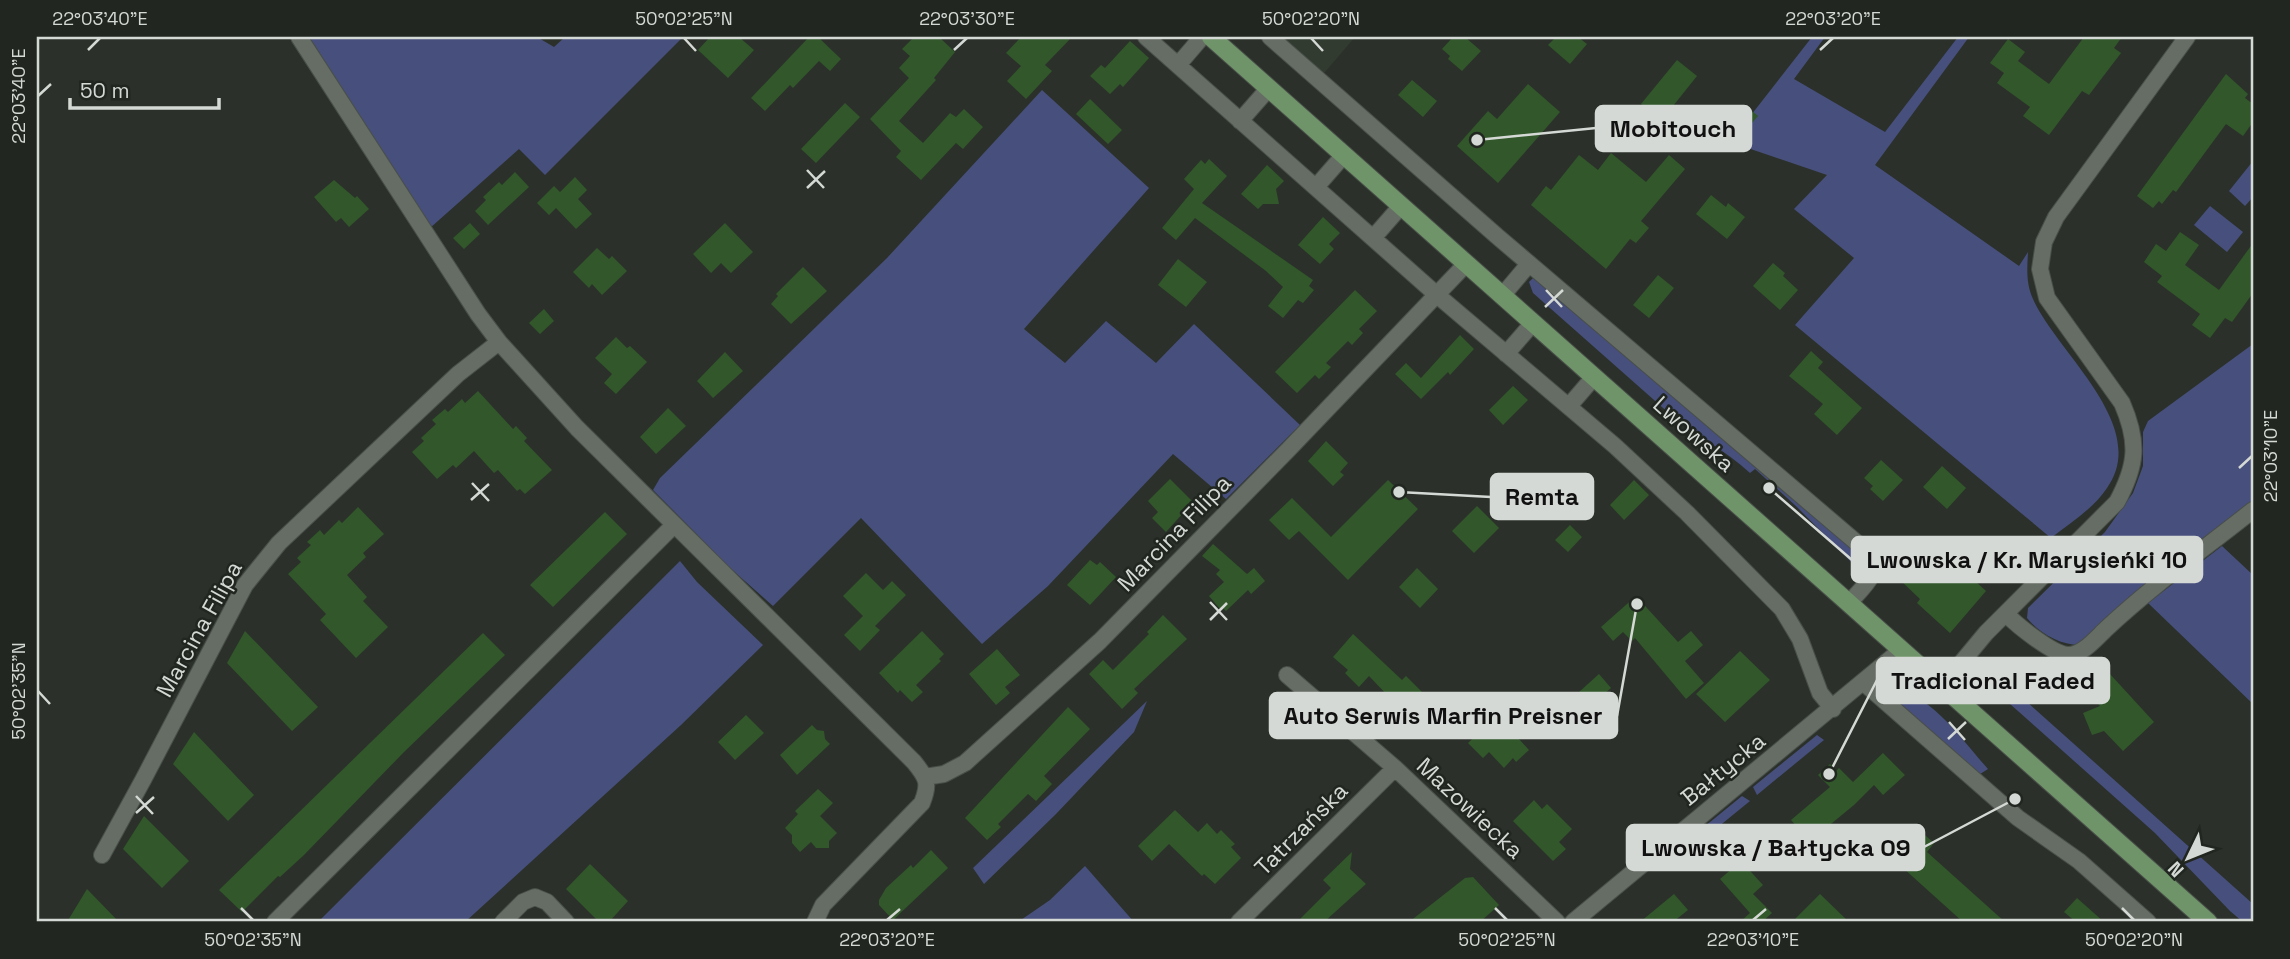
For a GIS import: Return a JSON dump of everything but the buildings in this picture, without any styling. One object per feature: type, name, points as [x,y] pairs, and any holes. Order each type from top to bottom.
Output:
[{"type":"main road","name":"Lwowska","points":[[1214,38],[2208,922]]},
{"type":"street","points":[[299,37],[478,314],[499,342],[568,419],[914,762],[925,777],[927,790],[922,803],[822,905],[815,922]]},
{"type":"street","points":[[1146,37],[1437,295],[1654,480],[1782,609],[1800,639],[1821,693],[1833,709]]},
{"type":"street","points":[[1270,37],[1529,264],[1870,554],[1875,560],[1874,572],[1849,603]]},
{"type":"street","points":[[1942,686],[2006,614],[2117,502],[2131,472],[2134,439],[2122,403],[2047,298],[2040,269],[2044,242],[2056,217],[2187,37]]},
{"type":"street","points":[[1178,65],[1214,38]]},
{"type":"street","points":[[1240,121],[1269,88]]},
{"type":"street","points":[[1315,187],[1344,155]]},
{"type":"street","points":[[1373,239],[1401,206]]},
{"type":"street","name":"Marcina Filipa","points":[[925,777],[944,774],[965,763],[1100,641],[1466,264]]},
{"type":"street","points":[[1502,296],[1529,264]]},
{"type":"street","points":[[1506,354],[1533,323]]},
{"type":"street","name":"Marcina Filipa","points":[[102,855],[245,585],[279,542],[458,374],[499,342]]},
{"type":"street","points":[[1569,406],[1594,377]]},
{"type":"street","points":[[2006,614],[2026,632],[2048,646],[2067,655],[2079,652],[2133,604],[2253,510]]},
{"type":"street","points":[[275,922],[674,525]]},
{"type":"street","name":"Bałtycka","points":[[1573,922],[1901,650]]},
{"type":"street","name":"Mazowiecka","points":[[1287,675],[1395,768],[1557,922]]},
{"type":"street","points":[[1864,683],[2018,818],[2079,861],[2148,922]]},
{"type":"street","name":"Tatrzańska","points":[[1239,922],[1395,768]]},
{"type":"street","points":[[503,922],[523,902],[535,898],[547,902],[566,922]]},
{"type":"shaded area","points":[[308,37],[537,37],[554,47],[565,37],[683,37],[545,175],[519,149],[430,228]]},
{"type":"shaded area","points":[[1282,37],[1355,37],[1325,72],[1320,74],[1282,41]]},
{"type":"shaded area","points":[[1812,37],[1825,37],[1794,79],[1885,132],[1958,37],[1969,37],[1875,165],[2019,266],[2028,252],[2028,282],[2033,299],[2096,390],[2109,415],[2117,440],[2117,464],[2107,488],[2088,509],[2051,538],[1795,325],[1854,258],[1794,209],[1827,175],[1730,142]]},
{"type":"shaded area","points":[[1042,90],[1149,188],[1024,329],[1065,363],[1106,321],[1156,363],[1194,324],[1300,425],[1226,499],[1173,454],[1048,586],[982,644],[861,518],[773,606],[729,567],[653,490],[660,478],[887,258]]},
{"type":"shaded area","points":[[2253,161],[2253,197],[2245,206],[2229,191]]},
{"type":"shaded area","points":[[2210,206],[2243,232],[2227,252],[2194,225]]},
{"type":"shaded area","points":[[1533,278],[1866,560],[1867,567],[1860,571],[1755,469],[1750,473],[1671,415],[1533,293],[1529,282]]},
{"type":"shaded area","points":[[2253,344],[2253,503],[2079,645],[2057,640],[2038,629],[2027,618],[2028,608],[2105,532],[2133,493],[2143,466],[2143,432],[2148,421]]},
{"type":"shaded area","points":[[2222,546],[2253,575],[2253,704],[2148,603]]},
{"type":"shaded area","points":[[680,561],[697,582],[763,645],[681,725],[465,922],[318,922]]},
{"type":"shaded area","points":[[1998,676],[2253,904],[2253,922],[2243,922],[2230,911],[2155,833],[1992,688],[1987,680]]},
{"type":"shaded area","points":[[1882,688],[1904,691],[1932,708],[1956,731],[1988,769],[1977,776],[1883,692]]},
{"type":"shaded area","points":[[1147,701],[1134,732],[984,884],[973,868]]},
{"type":"shaded area","points":[[1817,735],[1824,740],[1757,795],[1753,787]]},
{"type":"shaded area","points":[[1742,796],[1750,801],[1680,858],[1677,849]]},
{"type":"shaded area","points":[[1085,866],[1134,922],[1018,922],[1050,900]]},
{"type":"place","name":"Mobitouch","points":[[1477,140]]},
{"type":"place","name":"Lwowska / Kr. Marysieńki 10","points":[[1769,488]]},
{"type":"place","name":"Remta","points":[[1399,492]]},
{"type":"place","name":"Auto Serwis Marfin Preisner","points":[[1637,604]]},
{"type":"place","name":"Tradicional Faded","points":[[1829,774]]},
{"type":"place","name":"Lwowska / Bałtycka 09","points":[[2015,799]]}]
